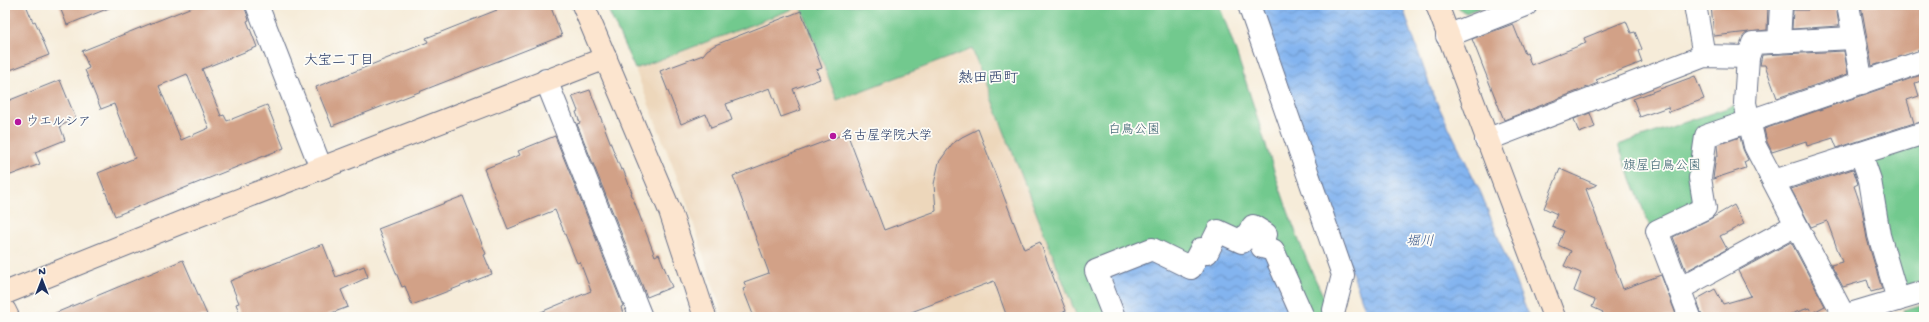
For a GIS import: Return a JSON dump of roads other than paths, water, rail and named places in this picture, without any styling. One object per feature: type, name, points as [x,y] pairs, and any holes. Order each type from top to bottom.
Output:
[{"type":"street","points":[[257,5],[321,168]]},
{"type":"street","points":[[583,5],[670,211],[705,317]]},
{"type":"street","points":[[1250,5],[1343,275],[1334,310]]},
{"type":"street","points":[[1437,5],[1447,36],[1554,317]]},
{"type":"street","points":[[1447,36],[1526,5]]},
{"type":"street","points":[[1695,5],[1704,56]]},
{"type":"street","points":[[1779,42],[1781,5]]},
{"type":"street","points":[[1848,5],[1862,82]]},
{"type":"street","points":[[1853,38],[1753,43],[1748,57],[1745,103],[1755,146],[1842,316],[1924,292]]},
{"type":"street","points":[[1486,140],[1704,56],[1748,57]]},
{"type":"street","points":[[5,293],[546,80],[606,58]]},
{"type":"street","points":[[1690,317],[1657,231],[1705,208],[1700,178],[1706,136],[1924,61]]},
{"type":"street","points":[[546,80],[641,317]]},
{"type":"street","points":[[1774,181],[1924,133]]},
{"type":"street","points":[[1861,154],[1870,180],[1879,235],[1898,300]]},
{"type":"street","points":[[1679,289],[1796,225]]},
{"type":"street","points":[[1114,317],[1096,271],[1152,249],[1191,268],[1201,249],[1207,253],[1218,231],[1242,242],[1253,226],[1266,234],[1262,247],[1273,250],[1303,317]]},
{"type":"street","points":[[5,311],[8,317]]},
{"type":"water","name":"堀川","points":[[1257,5],[1402,5],[1433,95],[1481,193],[1529,317],[1368,317]]},
{"type":"water","points":[[1220,235],[1271,253],[1300,317],[1118,317],[1100,273],[1151,253],[1193,273]]},
{"type":"place","name":"ウエルシア","points":[[18,122]]},
{"type":"place","name":"名古屋学院大学","points":[[833,136]]},
{"type":"district","name":"大宝二丁目","points":[[339,61]]},
{"type":"district","name":"熱田西町","points":[[988,79]]},
{"type":"park label","name":"白鳥公園","points":[[1134,130]]},
{"type":"park label","name":"旗屋白鳥公園","points":[[1662,166]]}]
